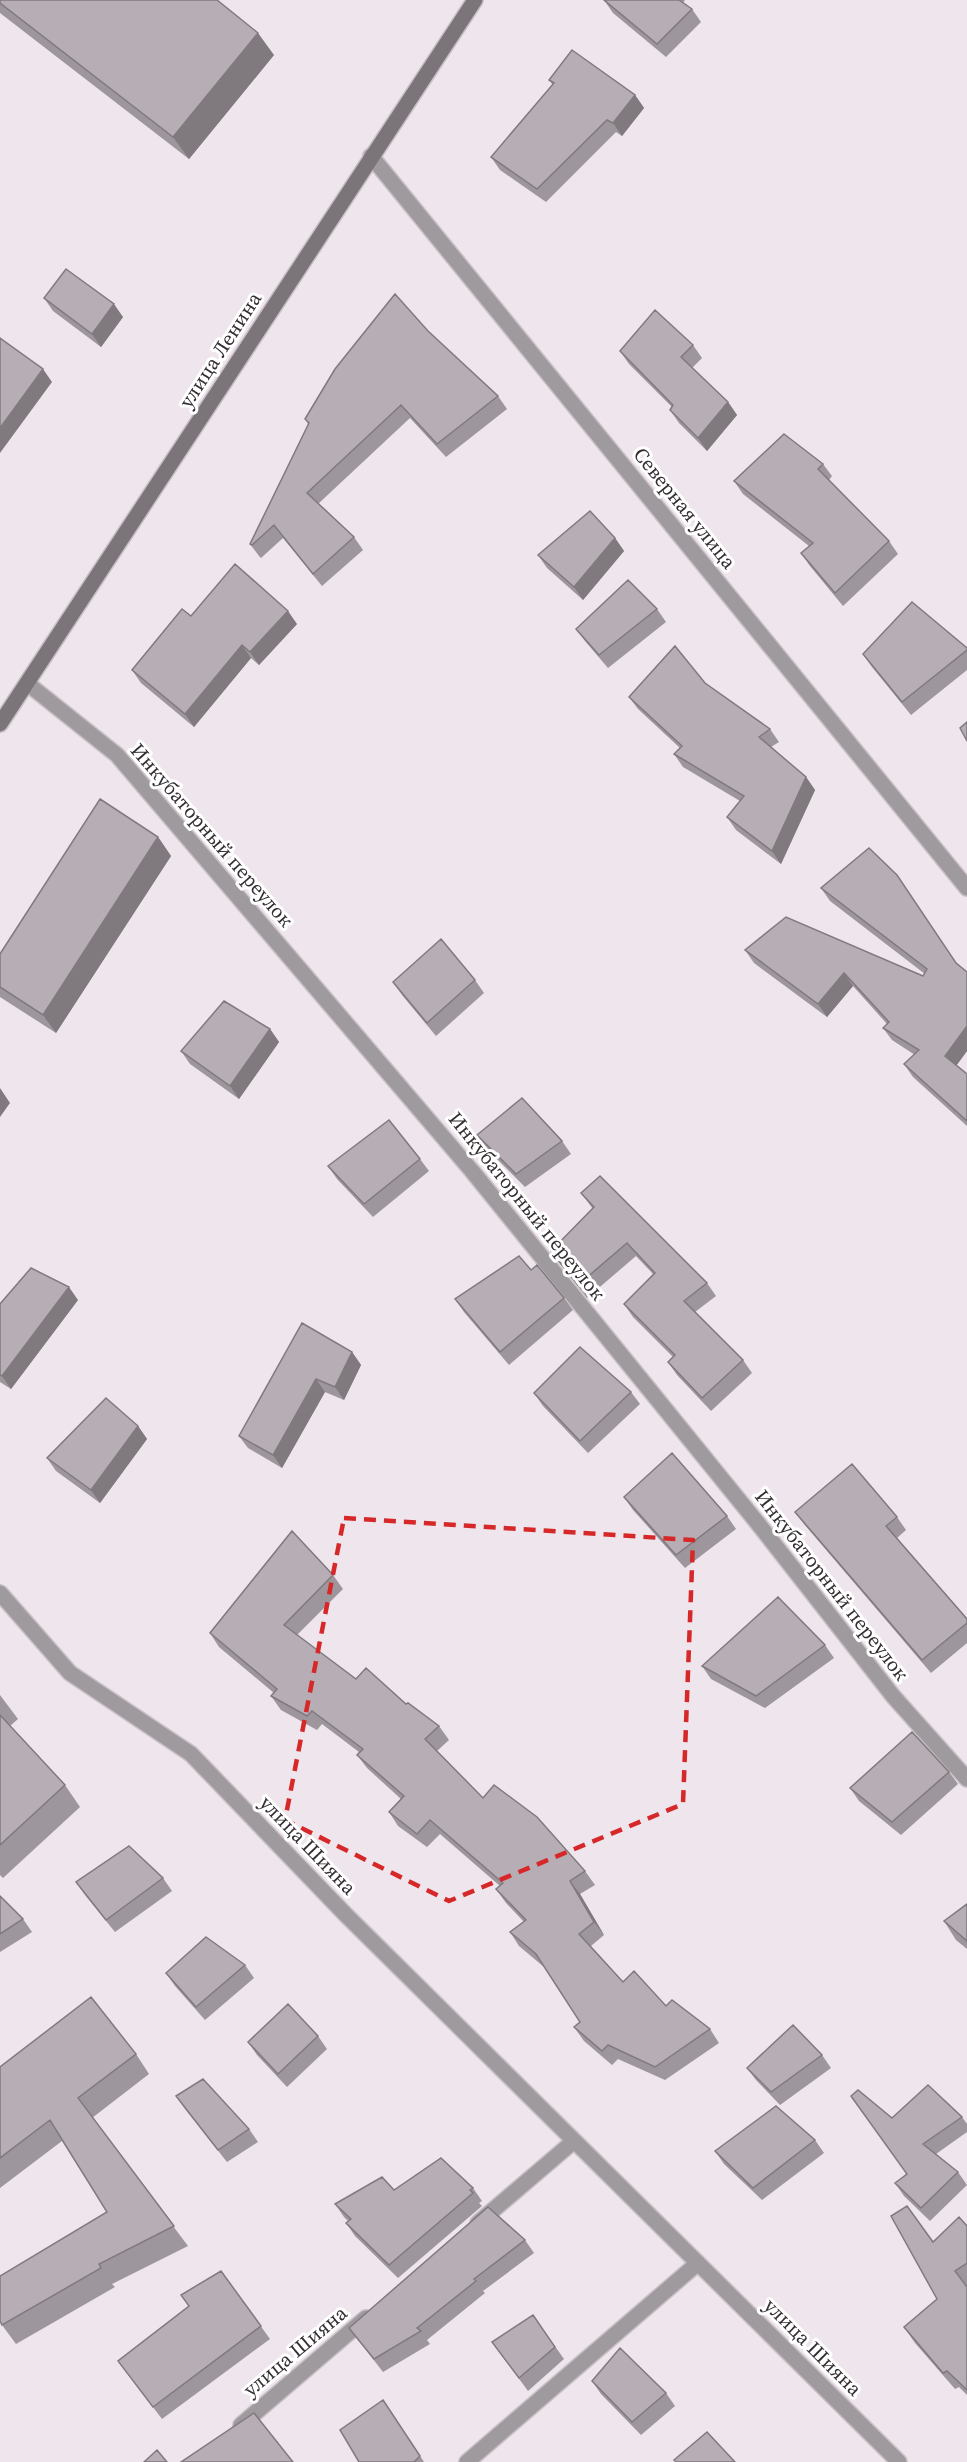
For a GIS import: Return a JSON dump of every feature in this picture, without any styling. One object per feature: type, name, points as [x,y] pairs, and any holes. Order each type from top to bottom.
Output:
[{"type":"main road","name":"улица Ленина","points":[[0,724],[475,0]]},
{"type":"street","name":"Северная улица","points":[[371,156],[967,888]]},
{"type":"street","name":"Инкубаторный переулок","points":[[28,684],[117,755],[148,791],[472,1171],[893,1696],[967,1779]]},
{"type":"street","name":"улица Шияна","points":[[0,1593],[70,1673],[191,1754],[345,1915],[899,2462]]},
{"type":"street","points":[[467,2232],[574,2141]]},
{"type":"street","points":[[467,2462],[698,2263]]},
{"type":"street","name":"улица Шияна","points":[[226,2437],[378,2308]]},
{"type":"highlighted area","points":[[344,1518],[693,1540],[683,1804],[449,1901],[285,1820]]},
{"type":"building","points":[[0,0],[217,0],[258,33],[173,137],[0,3]]},
{"type":"building","points":[[604,0],[679,0],[692,9],[657,44]]},
{"type":"building","points":[[572,50],[635,95],[613,123],[607,120],[537,189],[491,157],[554,83],[549,80]]},
{"type":"building","points":[[66,269],[114,304],[92,334],[44,298]]},
{"type":"building","points":[[395,294],[428,331],[498,396],[437,444],[401,405],[307,493],[354,537],[313,574],[274,525],[252,545],[250,544],[309,423],[305,419],[335,369]]},
{"type":"building","points":[[655,310],[693,345],[681,357],[728,402],[698,438],[670,410],[673,405],[620,351]]},
{"type":"building","points":[[0,338],[43,369],[0,428]]},
{"type":"building","points":[[784,434],[823,464],[818,469],[889,541],[835,593],[801,553],[813,543],[734,481]]},
{"type":"building","points":[[590,511],[615,538],[574,587],[538,555]]},
{"type":"building","points":[[235,564],[288,611],[250,652],[242,645],[185,714],[132,670],[182,609],[191,616]]},
{"type":"building","points":[[628,580],[657,609],[599,655],[576,629]]},
{"type":"building","points":[[912,602],[967,650],[902,702],[863,654]]},
{"type":"building","points":[[675,646],[705,683],[770,729],[759,737],[806,777],[772,851],[727,817],[744,796],[674,754],[682,746],[629,697]]},
{"type":"building","points":[[967,722],[967,741],[960,728]]},
{"type":"building","points":[[100,799],[158,837],[43,1015],[0,987],[0,954]]},
{"type":"building","points":[[869,848],[897,875],[956,963],[967,972],[967,1026],[945,1056],[967,1074],[967,1121],[904,1064],[919,1050],[883,1028],[889,1022],[844,973],[818,1004],[745,950],[786,917],[923,976],[927,969],[821,888]]},
{"type":"building","points":[[441,939],[475,980],[427,1023],[393,982]]},
{"type":"building","points":[[224,1001],[270,1029],[230,1086],[181,1051]]},
{"type":"building","points":[[522,1098],[562,1141],[516,1174],[477,1135]]},
{"type":"building","points":[[389,1120],[420,1159],[364,1204],[328,1166]]},
{"type":"building","points":[[600,1176],[707,1283],[684,1301],[743,1360],[702,1398],[668,1362],[675,1355],[624,1304],[655,1273],[627,1243],[578,1285],[551,1251],[594,1207],[581,1193]]},
{"type":"building","points":[[519,1256],[531,1270],[537,1265],[564,1298],[500,1352],[455,1299]]},
{"type":"building","points":[[31,1268],[69,1287],[2,1376],[0,1375],[0,1304]]},
{"type":"building","points":[[302,1323],[352,1352],[335,1387],[316,1379],[273,1455],[239,1436]]},
{"type":"building","points":[[580,1347],[631,1392],[580,1441],[534,1393]]},
{"type":"building","points":[[106,1398],[138,1426],[91,1490],[47,1458]]},
{"type":"building","points":[[672,1453],[727,1516],[676,1555],[624,1497]]},
{"type":"building","points":[[852,1464],[897,1517],[886,1526],[967,1619],[967,1623],[922,1660],[795,1512]]},
{"type":"building","points":[[292,1531],[333,1575],[284,1625],[356,1679],[366,1668],[406,1704],[408,1703],[439,1726],[425,1739],[483,1798],[494,1785],[537,1817],[585,1871],[570,1881],[594,1922],[579,1934],[623,1982],[634,1971],[666,2006],[672,2000],[710,2029],[655,2067],[608,2045],[602,2051],[574,2027],[580,2022],[536,1954],[510,1932],[526,1920],[496,1889],[503,1883],[430,1820],[417,1834],[389,1812],[404,1796],[357,1755],[363,1749],[312,1711],[307,1716],[271,1696],[277,1689],[210,1633]]},
{"type":"building","points":[[778,1597],[825,1645],[756,1696],[702,1666]]},
{"type":"building","points":[[0,1715],[65,1785],[0,1845]]},
{"type":"building","points":[[912,1732],[949,1772],[892,1822],[850,1788]]},
{"type":"building","points":[[129,1846],[163,1878],[106,1920],[76,1882]]},
{"type":"building","points":[[0,1896],[23,1919],[0,1934]]},
{"type":"building","points":[[967,1904],[967,1941],[944,1921]]},
{"type":"building","points":[[206,1937],[245,1965],[196,2007],[166,1973]]},
{"type":"building","points":[[91,1997],[136,2054],[78,2098],[174,2226],[99,2264],[101,2268],[2,2325],[0,2321],[0,2276],[107,2212],[50,2120],[0,2158],[0,2067]]},
{"type":"building","points":[[288,2004],[318,2036],[278,2074],[248,2042]]},
{"type":"building","points":[[793,2025],[822,2055],[771,2092],[747,2068]]},
{"type":"building","points":[[203,2079],[249,2129],[218,2150],[176,2096]]},
{"type":"building","points":[[928,2085],[962,2117],[923,2144],[958,2172],[921,2208],[895,2183],[907,2174],[851,2096],[858,2090],[892,2118]]},
{"type":"building","points":[[776,2106],[815,2140],[753,2188],[715,2151]]},
{"type":"building","points":[[441,2158],[473,2188],[470,2190],[473,2193],[389,2265],[346,2223],[351,2219],[335,2204],[382,2177],[394,2190]]},
{"type":"building","points":[[907,2206],[933,2242],[959,2217],[967,2226],[967,2263],[955,2271],[967,2287],[967,2390],[947,2371],[943,2373],[904,2327],[937,2299],[891,2216]]},
{"type":"building","points":[[488,2207],[525,2240],[474,2279],[476,2281],[417,2328],[421,2331],[374,2359],[349,2328]]},
{"type":"building","points":[[221,2271],[261,2326],[153,2407],[118,2361],[189,2306],[181,2295]]},
{"type":"building","points":[[533,2315],[555,2347],[519,2378],[492,2342]]},
{"type":"building","points":[[620,2348],[666,2393],[632,2422],[592,2381]]},
{"type":"building","points":[[383,2400],[420,2456],[414,2462],[359,2462],[340,2430]]},
{"type":"building","points":[[254,2413],[293,2462],[181,2462]]},
{"type":"building","points":[[707,2432],[735,2462],[676,2462],[674,2460]]},
{"type":"building","points":[[157,2450],[167,2462],[144,2462]]}]
